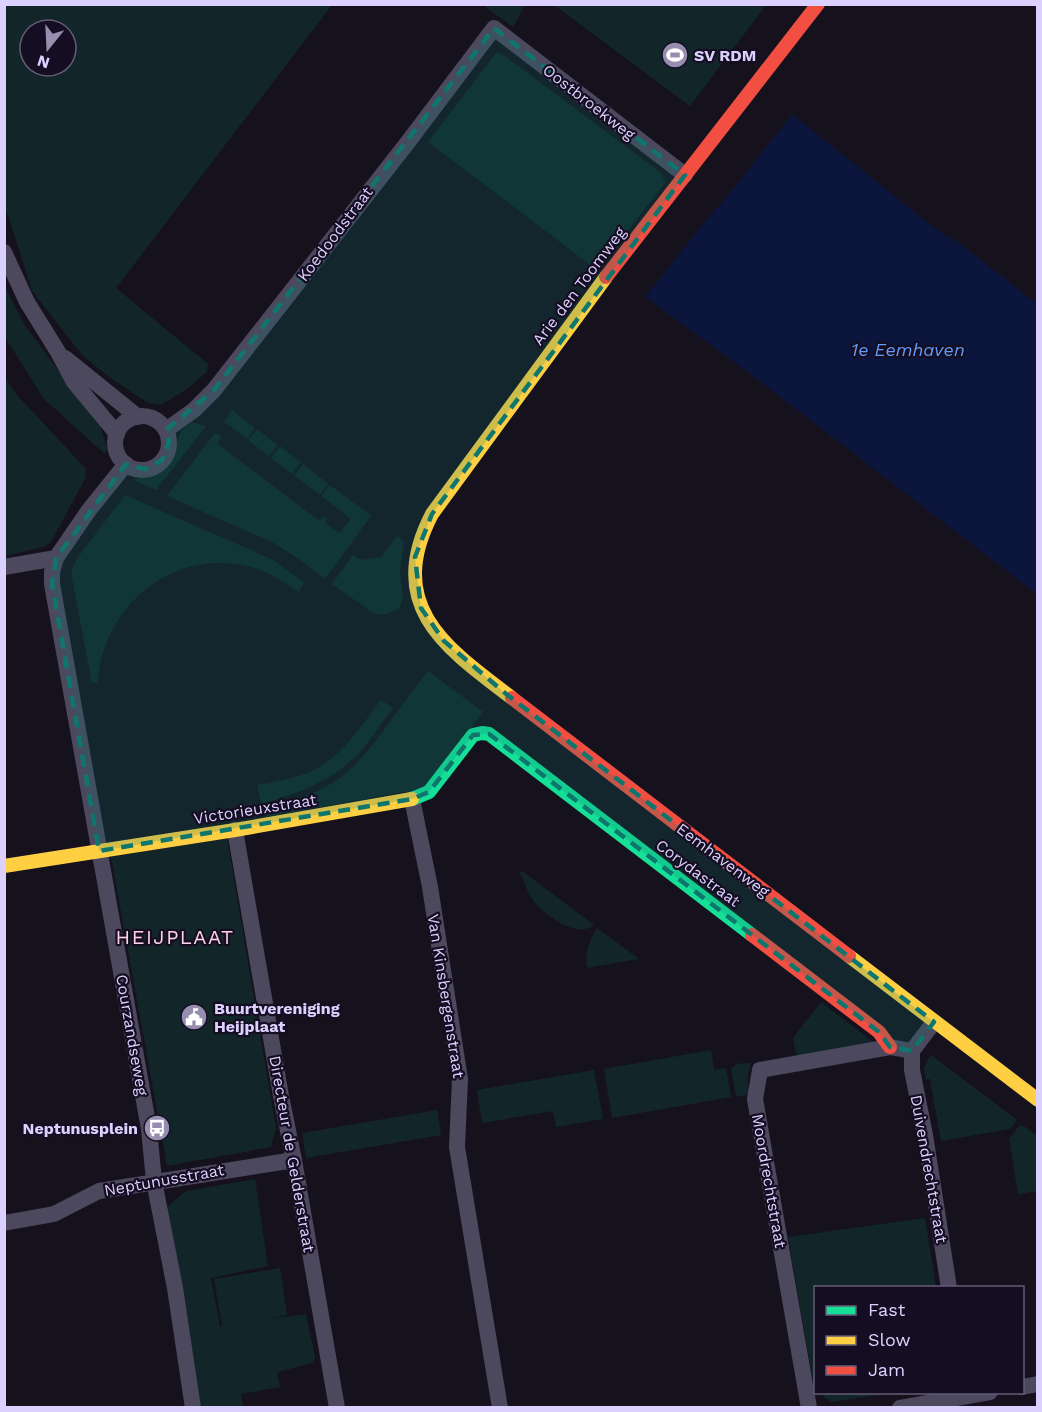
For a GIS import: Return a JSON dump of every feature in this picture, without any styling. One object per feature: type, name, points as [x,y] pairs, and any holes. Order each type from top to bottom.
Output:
[{"type":"street","name":"Arie den Toomweg","points":[[421,608],[414,567],[415,557],[432,514],[599,285],[818,4]]},
{"type":"street","name":"Oostbroekweg","points":[[494,28],[685,175]]},
{"type":"street","name":"Koedoodstraat","points":[[166,430],[194,410],[214,390],[494,28]]},
{"type":"street","points":[[4,252],[27,302],[74,382],[117,434]]},
{"type":"street","points":[[58,352],[138,417]]},
{"type":"street","points":[[151,418],[162,424],[166,430],[168,449],[157,465],[145,469],[132,467],[126,464],[118,454],[117,434],[131,419],[151,418]]},
{"type":"street","points":[[4,567],[56,558],[126,464]]},
{"type":"street","name":"Courzandseweg","points":[[56,558],[52,572],[52,584],[149,1129],[154,1181],[175,1288],[193,1407]]},
{"type":"street","name":"Eemhavenweg","points":[[421,608],[429,623],[444,641],[505,693],[1038,1100]]},
{"type":"street","name":"Victorieuxstraat","points":[[4,866],[235,830],[412,799],[429,792],[473,735],[482,733]]},
{"type":"street","name":"Corydastraat","points":[[482,733],[489,734],[879,1032],[890,1047]]},
{"type":"street","name":"Van Kinsbergenstraat","points":[[412,799],[430,887],[460,1079],[458,1147],[501,1407]]},
{"type":"street","name":"Directeur de Gelderstraat","points":[[235,830],[337,1407]]},
{"type":"street","points":[[912,1051],[934,1022]]},
{"type":"street","name":"Moordrechtstraat","points":[[809,1407],[755,1099],[760,1070],[890,1047],[912,1051]]},
{"type":"street","name":"Duivendrechtstraat","points":[[912,1051],[912,1070],[925,1135],[949,1286]]},
{"type":"street","name":"Neptunusstraat","points":[[4,1223],[54,1214],[99,1191],[294,1160]]},
{"type":"street","points":[[900,1407],[966,1395]]},
{"type":"highlighted area","points":[[494,28],[685,175],[432,514],[415,557],[421,608],[444,641],[505,693],[934,1022],[912,1051],[890,1047],[879,1032],[489,734],[473,735],[429,792],[412,799],[99,851],[52,584],[56,558],[126,464],[145,469],[162,460],[169,442],[166,430],[214,390]]},
{"type":"green space","points":[[4,5],[332,5],[116,288],[208,364],[207,372],[187,389],[161,405],[148,403],[83,356],[32,291],[5,210]]},
{"type":"green space","points":[[483,5],[525,5],[513,27]]},
{"type":"green space","name":"SV RDM","points":[[554,5],[766,5],[690,106]]},
{"type":"green space","points":[[496,53],[502,54],[659,171],[666,182],[597,270],[428,142]]},
{"type":"green space","points":[[4,285],[26,327],[100,426],[107,448],[105,454],[44,399],[5,337]]},
{"type":"green space","points":[[5,378],[16,394],[86,469],[86,477],[51,542],[44,547],[5,556]]},
{"type":"green space","points":[[232,410],[255,428],[247,439],[224,422]]},
{"type":"green space","points":[[192,422],[206,426],[156,490],[133,480],[164,470],[173,458],[181,433]]},
{"type":"green space","points":[[257,429],[278,445],[269,456],[248,440]]},
{"type":"green space","points":[[215,433],[222,437],[217,443],[319,521],[324,516],[328,518],[325,523],[339,533],[351,519],[321,496],[330,485],[371,516],[325,579],[272,542],[167,496]]},
{"type":"green space","points":[[280,446],[301,462],[292,474],[271,458]]},
{"type":"green space","points":[[303,464],[328,484],[320,495],[294,475]]},
{"type":"green space","points":[[125,495],[273,560],[304,582],[299,592],[267,573],[246,566],[218,563],[191,567],[167,576],[145,590],[127,609],[112,631],[102,656],[98,683],[92,683],[72,568]]},
{"type":"green space","points":[[397,536],[404,541],[400,570],[403,594],[398,609],[385,614],[373,613],[332,584],[353,555],[360,560],[381,557]]},
{"type":"green space","points":[[428,671],[483,712],[426,788],[265,817],[263,810],[312,793],[331,784],[347,772],[372,745]]},
{"type":"green space","points":[[381,700],[393,708],[349,763],[326,779],[288,796],[261,804],[257,785],[299,776],[325,764],[346,745]]},
{"type":"green space","points":[[227,838],[276,1128],[271,1147],[167,1166],[111,857]]},
{"type":"green space","points":[[522,871],[594,925],[587,929],[571,928],[547,914],[530,896],[520,873]]},
{"type":"green space","points":[[597,928],[639,959],[587,968],[588,947]]},
{"type":"green space","points":[[821,1002],[873,1042],[798,1056],[793,1038]]},
{"type":"green space","points":[[711,1050],[714,1070],[726,1068],[731,1097],[612,1118],[604,1069]]},
{"type":"green space","points":[[931,1055],[1016,1119],[1015,1124],[1010,1129],[941,1141],[930,1079],[926,1079],[924,1069]]},
{"type":"green space","points":[[750,1063],[748,1083],[750,1094],[736,1097],[731,1067],[736,1064]]},
{"type":"green space","points":[[594,1070],[603,1119],[556,1127],[553,1111],[482,1123],[477,1090]]},
{"type":"green space","points":[[437,1110],[441,1135],[306,1158],[302,1133]]},
{"type":"green space","points":[[1019,1126],[1024,1126],[1037,1136],[1038,1191],[1018,1194],[1009,1139]]},
{"type":"green space","points":[[255,1179],[268,1266],[211,1278],[220,1326],[222,1326],[214,1279],[280,1268],[287,1315],[269,1319],[306,1314],[315,1357],[313,1363],[277,1372],[280,1387],[241,1394],[243,1407],[201,1407],[166,1208],[186,1191]]},
{"type":"green space","points":[[925,1218],[936,1286],[814,1286],[814,1387],[788,1237]]},
{"type":"green space","points":[[824,1394],[883,1394],[831,1402]]},
{"type":"water","name":"1e Eemhaven","points":[[792,114],[937,230],[958,242],[1037,304],[1037,594],[741,367],[645,297]]},
{"type":"traffic: fast","points":[[412,799],[429,792],[473,735],[489,734],[752,935]]},
{"type":"traffic: slow","points":[[512,698],[465,661],[445,642],[429,622],[419,599],[415,575],[419,546],[432,514],[606,277]]},
{"type":"traffic: slow","points":[[4,866],[235,830],[412,799]]},
{"type":"traffic: slow","points":[[849,956],[1038,1100]]},
{"type":"traffic: jam","points":[[606,277],[818,4]]},
{"type":"traffic: jam","points":[[512,698],[849,956]]},
{"type":"traffic: jam","points":[[752,935],[879,1032],[890,1047]]},
{"type":"place","name":"SV RDM","points":[[675,55]]},
{"type":"place","name":"Buurtvereniging Heijplaat","points":[[194,1017]]},
{"type":"place","name":"Neptunusplein","points":[[157,1128]]},
{"type":"district","name":"HEIJPLAAT","points":[[175,937]]}]
